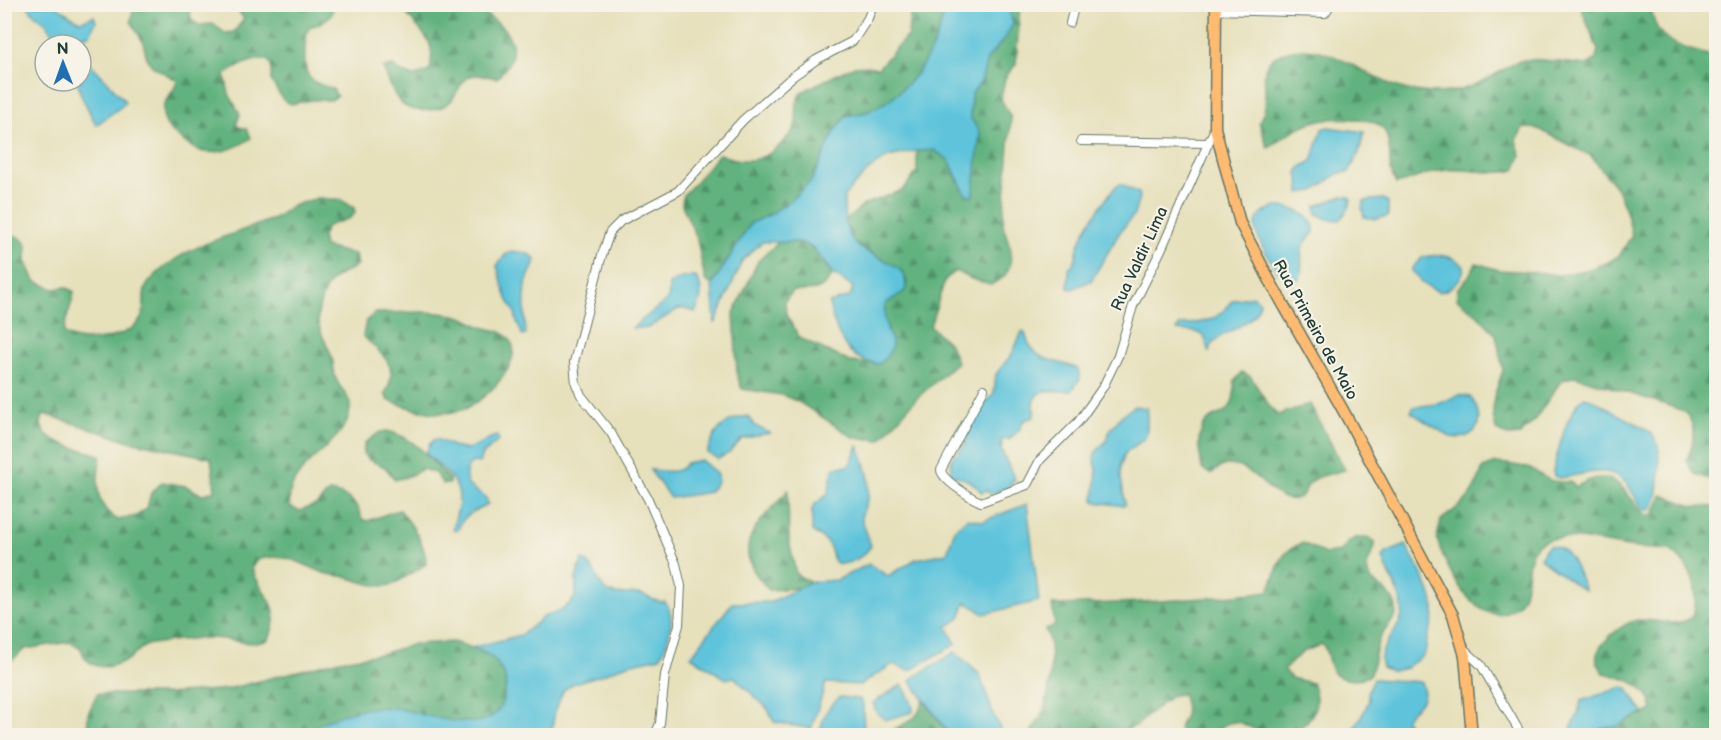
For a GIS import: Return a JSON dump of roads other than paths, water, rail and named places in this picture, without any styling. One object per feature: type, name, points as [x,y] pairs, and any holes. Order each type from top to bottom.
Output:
[{"type":"main road","name":"Rua Primeiro de Maio","points":[[1216,7],[1215,128],[1234,205],[1245,234],[1274,290],[1434,576],[1453,615],[1464,648],[1472,735]]},
{"type":"street","points":[[655,735],[660,723],[665,675],[679,625],[681,586],[676,564],[648,499],[611,434],[581,395],[576,384],[574,362],[602,255],[610,232],[621,221],[678,191],[743,120],[792,76],[804,67],[853,41],[868,18],[873,4]]},
{"type":"street","points":[[1070,22],[1075,4]]},
{"type":"street","points":[[1216,7],[1325,13],[1331,4]]},
{"type":"street","name":"Rua Valdir Lima","points":[[984,389],[940,470],[942,476],[981,502],[1027,485],[1040,460],[1085,413],[1109,376],[1133,306],[1161,250],[1215,128]]},
{"type":"street","points":[[1081,141],[1208,142]]},
{"type":"street","points":[[1464,648],[1481,665],[1522,735]]},
{"type":"water","points":[[27,5],[56,5],[81,21],[94,16],[96,21],[90,33],[52,33],[47,24]]},
{"type":"water","points":[[945,5],[1008,5],[1013,24],[1005,38],[987,59],[981,82],[971,94],[970,117],[980,133],[973,196],[966,195],[949,160],[934,150],[888,157],[869,170],[844,196],[846,225],[853,241],[895,266],[902,272],[905,280],[905,291],[885,304],[885,319],[892,342],[892,347],[886,357],[879,364],[863,360],[849,350],[836,327],[829,303],[850,297],[853,287],[833,274],[813,248],[800,242],[762,242],[742,261],[715,324],[712,285],[751,223],[771,214],[790,201],[812,180],[835,131],[846,116],[866,112],[884,103],[910,81],[921,68],[936,38]]},
{"type":"water","points":[[93,66],[125,103],[96,125],[80,93],[93,93]]},
{"type":"water","points":[[1328,127],[1364,132],[1359,153],[1349,172],[1339,173],[1314,191],[1300,193],[1297,172],[1312,161],[1322,129]]},
{"type":"water","points":[[1121,184],[1140,194],[1134,215],[1120,232],[1091,281],[1072,289],[1068,288],[1069,268],[1076,259],[1083,235],[1106,198],[1117,185]]},
{"type":"water","points":[[1342,196],[1350,197],[1351,200],[1349,208],[1340,220],[1327,219],[1317,214],[1316,206]]},
{"type":"water","points":[[1383,199],[1388,202],[1388,216],[1376,219],[1364,217],[1362,208],[1364,201]]},
{"type":"water","points":[[1274,207],[1300,212],[1313,225],[1314,232],[1302,249],[1299,279],[1289,279],[1276,268],[1258,236],[1257,220],[1263,213]]},
{"type":"water","points":[[511,252],[528,254],[535,260],[526,283],[526,335],[523,336],[515,312],[507,299],[497,266],[505,255]]},
{"type":"water","points":[[1440,255],[1453,258],[1464,266],[1462,275],[1456,283],[1439,292],[1420,282],[1419,277],[1412,272],[1412,268],[1423,257]]},
{"type":"water","points":[[684,277],[696,277],[700,286],[700,299],[695,312],[678,309],[648,328],[632,328],[666,301],[669,296],[669,284]]},
{"type":"water","points":[[1253,296],[1260,302],[1258,309],[1242,325],[1216,340],[1209,352],[1203,335],[1177,330],[1179,326],[1214,318],[1233,300]]},
{"type":"water","points":[[1022,332],[1025,333],[1033,350],[1039,355],[1078,369],[1080,379],[1071,391],[1050,391],[1039,393],[1036,396],[1034,417],[1023,421],[1020,429],[1009,440],[1008,438],[1001,441],[1002,446],[1000,447],[1015,480],[1010,483],[1011,487],[990,494],[986,490],[982,493],[968,481],[950,474],[952,458],[965,445],[972,420],[994,393],[996,374],[1012,354]]},
{"type":"water","points":[[1459,395],[1470,397],[1478,412],[1477,426],[1468,436],[1451,437],[1411,412],[1413,407],[1438,404]]},
{"type":"water","points":[[1584,397],[1641,426],[1654,437],[1659,454],[1659,481],[1655,501],[1648,511],[1639,503],[1626,483],[1610,473],[1592,472],[1560,478],[1554,476],[1553,471],[1564,431],[1572,412]]},
{"type":"water","points":[[1135,406],[1147,408],[1147,431],[1145,437],[1126,453],[1122,461],[1121,477],[1125,504],[1124,506],[1096,502],[1094,500],[1097,469],[1095,453],[1106,441],[1110,430],[1122,415]]},
{"type":"water","points":[[748,416],[755,426],[770,433],[742,439],[729,453],[718,459],[707,453],[713,438],[721,427],[732,420]]},
{"type":"water","points":[[497,436],[499,440],[482,455],[479,463],[470,464],[466,472],[468,485],[486,498],[488,504],[466,516],[458,530],[453,530],[459,504],[458,493],[448,474],[426,453],[430,444],[435,439],[456,448],[469,449]]},
{"type":"water","points":[[858,446],[869,479],[868,498],[861,517],[871,546],[856,559],[838,564],[828,544],[812,531],[812,510],[814,505],[828,494],[833,470],[836,467],[849,466]]},
{"type":"water","points":[[701,460],[716,473],[718,481],[709,492],[705,493],[670,498],[650,470],[675,471],[686,463]]},
{"type":"water","points":[[1027,504],[1039,601],[984,614],[966,602],[960,618],[947,627],[956,644],[909,671],[893,664],[860,685],[826,683],[811,729],[774,722],[767,708],[734,677],[726,679],[691,656],[732,603],[771,602],[810,582],[837,580],[869,564],[888,576],[916,559],[947,553],[955,529],[967,518],[983,521]]},
{"type":"water","points":[[1406,545],[1430,593],[1434,616],[1424,654],[1407,668],[1391,671],[1382,667],[1382,653],[1400,622],[1402,608],[1401,600],[1383,557],[1386,553]]},
{"type":"water","points":[[1549,545],[1563,550],[1573,562],[1585,590],[1540,558]]},
{"type":"water","points":[[582,560],[590,565],[605,590],[617,594],[642,595],[665,602],[669,608],[670,630],[660,657],[628,664],[574,683],[563,691],[555,711],[551,735],[298,735],[343,714],[362,709],[395,708],[454,721],[470,722],[484,720],[495,714],[502,703],[505,676],[500,667],[486,653],[471,648],[521,635],[545,616],[571,603],[576,595],[576,579]]},
{"type":"water","points":[[955,652],[980,675],[993,714],[1003,735],[950,735],[911,681]]},
{"type":"water","points":[[1373,679],[1421,682],[1424,696],[1405,720],[1409,725],[1404,735],[1342,735],[1352,731],[1364,712]]},
{"type":"water","points":[[901,685],[910,698],[913,712],[885,720],[876,712],[873,703]]},
{"type":"water","points":[[1622,687],[1627,688],[1643,713],[1618,726],[1601,729],[1594,735],[1568,735],[1578,714],[1581,701]]},
{"type":"water","points":[[840,697],[860,699],[863,704],[864,735],[819,735],[823,719]]}]
